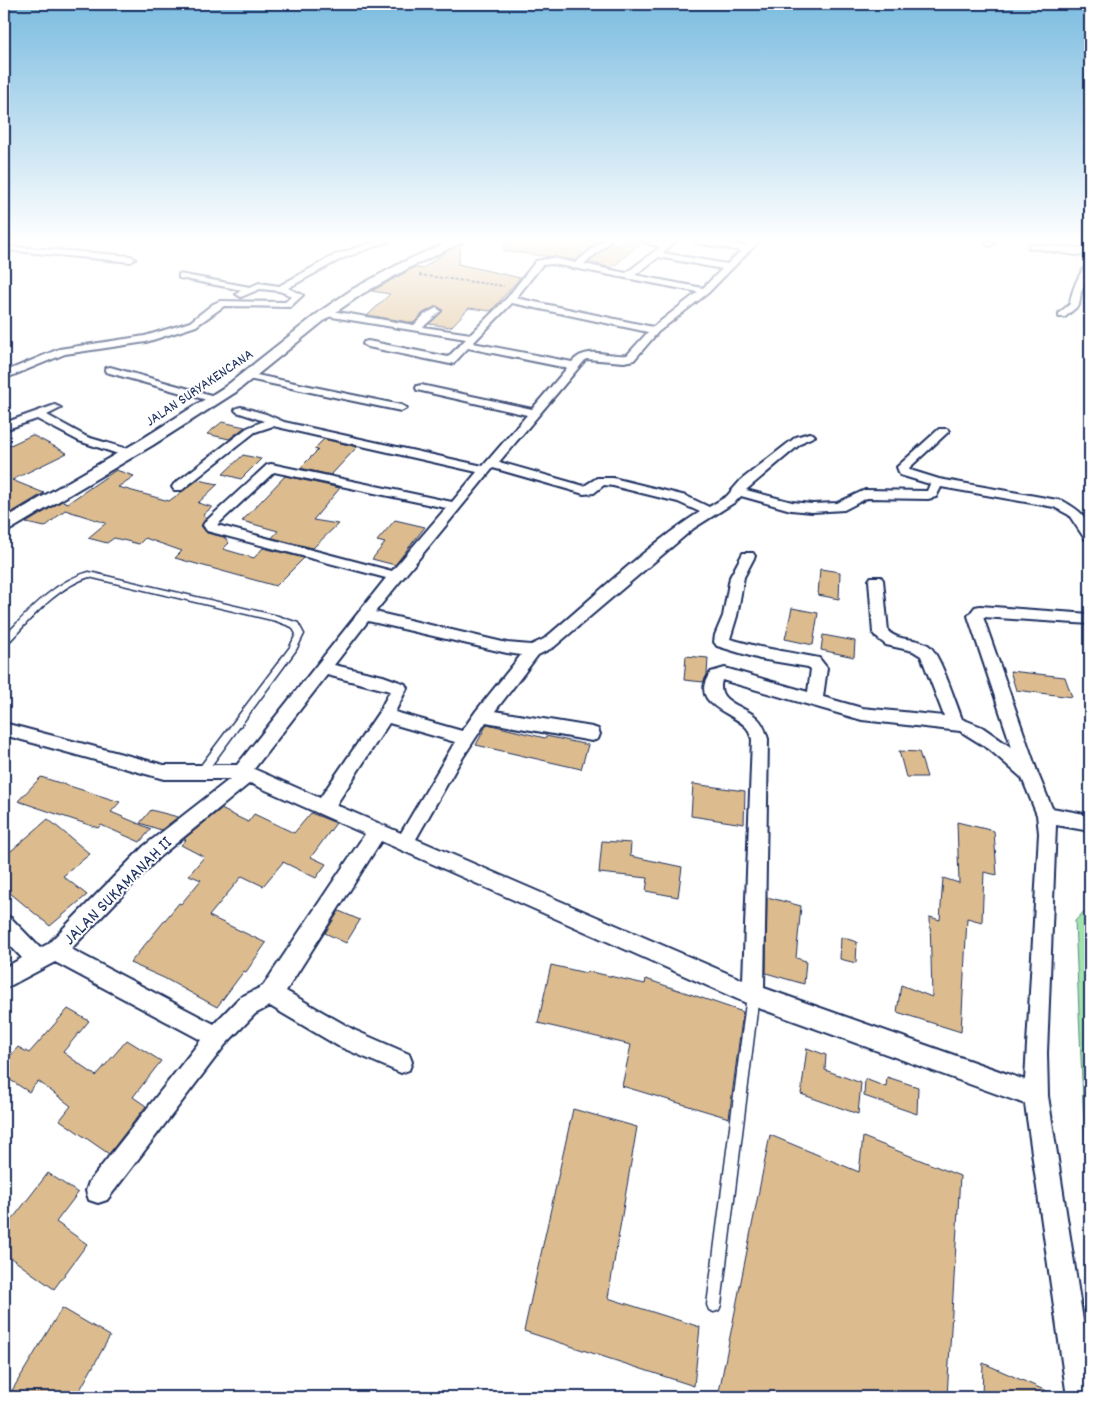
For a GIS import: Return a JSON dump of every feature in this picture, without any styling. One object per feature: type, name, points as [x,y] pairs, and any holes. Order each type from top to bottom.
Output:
[{"type":"street","points":[[4,376],[63,350],[140,340],[184,328],[216,306]]},
{"type":"street","name":"JALAN SURYAKENCANA","points":[[4,526],[214,400],[337,306]]},
{"type":"street","points":[[368,344],[450,361],[504,306]]},
{"type":"street","points":[[541,306],[655,330]]},
{"type":"street","points":[[466,345],[574,366],[582,357],[587,356],[630,358],[655,330],[685,306]]},
{"type":"street","points":[[1062,315],[1072,306]]},
{"type":"street","points":[[416,329],[427,317],[436,311]]},
{"type":"street","points":[[326,313],[475,337]]},
{"type":"street","name":"JALAN SUKAMANAH II","points":[[4,979],[47,956],[151,852],[245,773],[323,668],[395,576],[574,366]]},
{"type":"street","points":[[110,370],[214,400]]},
{"type":"street","points":[[247,376],[401,408]]},
{"type":"street","points":[[421,388],[535,413]]},
{"type":"street","points":[[4,427],[55,408]]},
{"type":"street","points":[[242,410],[273,422],[489,467],[584,490],[590,490],[601,481],[613,482],[682,499],[710,512]]},
{"type":"street","points":[[37,414],[83,439],[127,453]]},
{"type":"street","points":[[178,487],[251,430],[273,422]]},
{"type":"street","points":[[943,431],[903,468],[904,472],[937,482],[1058,504],[1074,512],[1090,536]]},
{"type":"street","points":[[405,842],[452,760],[482,715],[533,651],[549,643],[635,568],[689,525],[731,498],[800,439],[809,436]]},
{"type":"street","points":[[395,576],[212,528],[210,525],[271,468],[454,506]]},
{"type":"street","points":[[737,491],[799,508],[832,508],[846,504],[865,494],[928,495],[932,494],[937,482]]},
{"type":"street","points":[[748,556],[741,563],[737,574],[730,619],[725,625],[722,642],[760,653],[813,662],[818,668],[814,699]]},
{"type":"street","points":[[876,580],[881,633],[885,639],[891,642],[918,646],[928,653],[955,723]]},
{"type":"street","points":[[1081,1397],[1036,1096],[1036,1053],[1048,833],[1046,815],[1029,774],[974,616],[980,611],[986,611],[1090,619]]},
{"type":"street","points":[[365,615],[507,648],[533,651]]},
{"type":"street","points":[[323,668],[383,682],[399,688],[385,716],[324,807]]},
{"type":"street","points":[[753,995],[760,739],[757,730],[751,722],[726,708],[718,701],[714,691],[714,678],[725,674],[862,714],[955,723],[968,726],[983,734],[1029,774]]},
{"type":"street","points":[[482,715],[592,734]]},
{"type":"street","points":[[385,716],[467,739]]},
{"type":"street","points":[[4,729],[164,772],[245,773],[753,995],[1036,1096]]},
{"type":"street","points":[[1046,815],[1090,823]]},
{"type":"street","points":[[98,1191],[217,1037],[247,1006],[271,994],[378,831]]},
{"type":"street","points":[[4,925],[47,956],[217,1037]]},
{"type":"street","points":[[271,994],[346,1038],[401,1062]]},
{"type":"lane","points":[[4,642],[63,585],[80,576],[89,574],[269,617],[295,625],[300,634],[293,648],[202,771]]},
{"type":"lane","points":[[714,1304],[753,995]]},
{"type":"green space","points":[[1090,905],[1090,1206],[1084,1126],[1075,921]]},
{"type":"building","points":[[377,306],[436,306],[423,313],[414,323],[368,315]]},
{"type":"building","points":[[438,306],[495,306],[491,311],[469,308],[451,327],[429,324],[442,312],[442,309]]},
{"type":"building","points":[[222,422],[245,427],[229,439],[207,434]]},
{"type":"building","points":[[32,435],[67,453],[12,480],[44,493],[4,517],[4,448]]},
{"type":"building","points":[[324,439],[357,447],[331,475],[300,468],[318,450],[314,449]]},
{"type":"building","points":[[243,455],[261,459],[241,479],[223,474]]},
{"type":"building","points":[[116,470],[134,476],[118,487],[169,501],[198,480],[218,484],[198,503],[212,507],[203,515],[206,519],[201,526],[207,533],[224,537],[229,543],[223,549],[254,558],[263,548],[304,558],[276,586],[175,558],[182,551],[145,538],[139,544],[114,538],[107,543],[88,538],[106,523],[65,510],[45,527],[26,523],[62,501],[68,503]]},
{"type":"building","points":[[285,476],[340,488],[313,520],[338,524],[313,548],[272,538],[278,531],[242,521]]},
{"type":"building","points":[[395,520],[425,527],[395,565],[372,559],[385,543],[377,541]]},
{"type":"building","points":[[820,569],[840,572],[839,599],[818,595]]},
{"type":"building","points":[[792,608],[818,613],[813,645],[785,639]]},
{"type":"building","points":[[823,635],[855,641],[854,657],[821,650]]},
{"type":"building","points":[[686,656],[708,658],[707,675],[703,682],[684,680]]},
{"type":"building","points":[[1010,671],[1065,677],[1072,697],[1016,690]]},
{"type":"building","points":[[487,724],[545,738],[546,736],[588,745],[581,769],[476,745]]},
{"type":"building","points":[[899,751],[919,752],[927,777],[906,777]]},
{"type":"building","points":[[41,777],[120,802],[111,812],[151,829],[140,842],[101,825],[98,828],[18,801]]},
{"type":"building","points":[[693,784],[745,791],[744,824],[691,816]]},
{"type":"building","points":[[221,809],[248,822],[254,814],[294,833],[311,813],[336,823],[311,857],[326,864],[316,878],[283,862],[263,886],[242,876],[209,916],[266,943],[246,972],[244,971],[217,1007],[164,978],[130,963],[179,903],[181,904],[201,880],[189,875],[204,857],[181,845],[186,840],[184,839]]},
{"type":"building","points":[[151,810],[178,817],[161,830],[140,823]]},
{"type":"building","points":[[48,819],[90,854],[63,876],[87,895],[50,926],[4,888],[4,857]]},
{"type":"building","points":[[957,822],[994,831],[997,875],[984,872],[982,922],[967,918],[961,1032],[897,1012],[901,985],[932,997],[930,917],[940,920],[943,878],[959,883]]},
{"type":"building","points":[[602,841],[631,843],[630,856],[682,867],[678,897],[646,891],[648,878],[599,873]]},
{"type":"building","points":[[767,897],[801,906],[796,958],[806,961],[804,984],[766,973]]},
{"type":"building","points":[[339,911],[360,920],[346,943],[325,933]]},
{"type":"building","points":[[841,937],[857,942],[856,963],[840,959]]},
{"type":"building","points":[[551,965],[645,984],[646,979],[743,1012],[729,1118],[622,1086],[631,1045],[538,1023]]},
{"type":"building","points":[[68,1009],[89,1021],[63,1052],[96,1076],[127,1040],[161,1061],[133,1097],[146,1106],[109,1154],[60,1120],[71,1106],[38,1081],[29,1092],[4,1076],[4,1063],[18,1047],[29,1053]]},
{"type":"building","points":[[807,1048],[826,1055],[825,1070],[861,1083],[858,1114],[801,1094]]},
{"type":"building","points":[[887,1077],[918,1087],[917,1114],[864,1096],[865,1079],[886,1087]]},
{"type":"building","points":[[573,1109],[637,1127],[608,1298],[700,1327],[694,1386],[524,1331]]},
{"type":"building","points":[[770,1135],[859,1172],[863,1137],[960,1176],[947,1397],[718,1397]]},
{"type":"building","points":[[48,1173],[78,1193],[56,1222],[87,1244],[54,1289],[4,1253],[4,1230]]},
{"type":"building","points":[[62,1308],[110,1336],[76,1397],[8,1397]]},
{"type":"building","points":[[983,1363],[1060,1397],[982,1397]]}]
